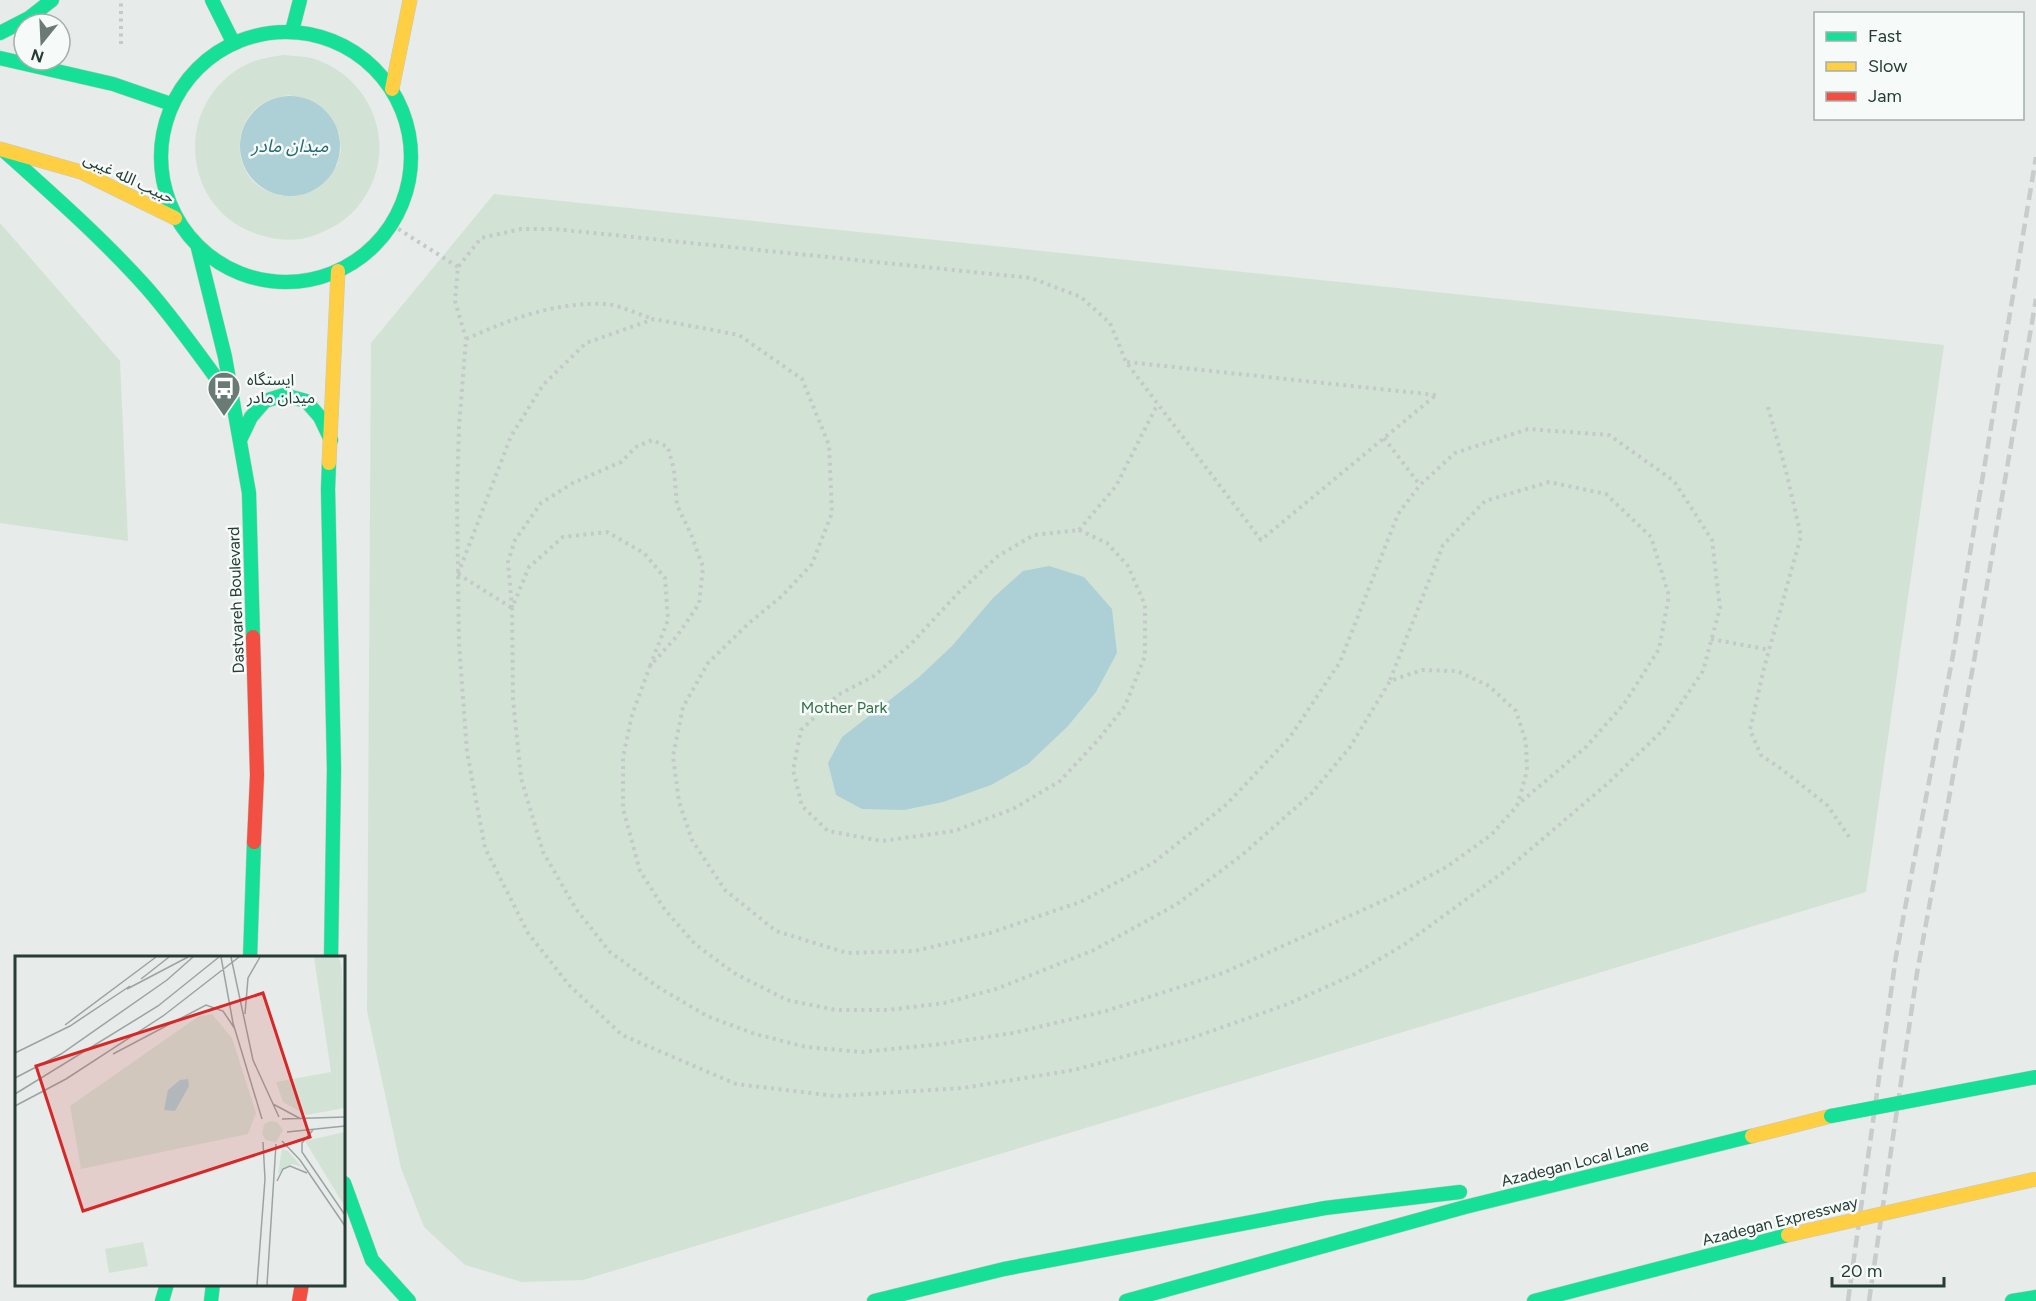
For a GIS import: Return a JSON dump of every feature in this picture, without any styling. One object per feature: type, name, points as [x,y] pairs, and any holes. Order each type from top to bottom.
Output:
[{"type":"main road","points":[[0,33],[29,18],[52,0]]},
{"type":"main road","points":[[212,0],[233,42]]},
{"type":"main road","points":[[292,31],[300,0]]},
{"type":"main road","points":[[392,89],[410,0]]},
{"type":"main road","points":[[292,31],[322,36],[349,48],[373,66],[392,89],[407,122],[412,157],[407,193],[392,225],[369,252],[338,271],[302,282],[264,281],[229,270],[198,248],[175,218],[161,181],[160,142],[171,104],[187,79],[207,58],[233,42],[262,34],[292,31]]},
{"type":"main road","points":[[0,58],[113,84],[171,104]]},
{"type":"main road","points":[[2,150],[66,207],[134,274],[184,334],[232,399]]},
{"type":"main road","name":"حبیب الله غیبی","points":[[2,150],[81,172],[175,218]]},
{"type":"main road","name":"Dastvareh Boulevard","points":[[198,248],[225,357],[249,493],[257,775],[250,956]]},
{"type":"main road","points":[[331,956],[334,769],[328,489],[338,271]]},
{"type":"main road","points":[[240,440],[251,417],[265,401],[284,395],[306,400],[320,417],[331,440]]},
{"type":"main road","name":"Azadegan Local Lane","points":[[1126,1301],[1465,1207],[1831,1116],[2036,1077]]},
{"type":"main road","points":[[874,1301],[1004,1269],[1325,1208],[1587,1177]]},
{"type":"main road","name":"Azadegan Expressway","points":[[1534,1301],[1788,1235],[2036,1179]]},
{"type":"main road","points":[[345,1186],[372,1260],[409,1301]]},
{"type":"main road","points":[[162,1301],[166,1286]]},
{"type":"main road","points":[[211,1301],[213,1286]]},
{"type":"main road","points":[[299,1301],[302,1286]]},
{"type":"main road","points":[[2012,1301],[2036,1297]]},
{"type":"path","points":[[120,44],[121,0]]},
{"type":"path","points":[[392,225],[458,267]]},
{"type":"path","points":[[466,339],[516,317],[557,307],[607,304],[654,320],[739,335],[802,379],[829,445],[832,513],[812,564],[783,596],[749,623],[708,663],[683,707],[674,756],[680,802],[692,840],[725,890],[776,931],[847,953],[915,951],[990,933],[1080,903],[1153,863],[1227,804],[1290,737],[1340,662],[1398,514],[1420,484],[1455,453],[1528,429],[1609,435],[1674,481],[1712,540],[1720,608],[1703,671],[1663,730],[1607,784],[1505,871],[1405,944],[1353,975],[1288,1004],[1189,1039],[1074,1070],[963,1088],[834,1096],[736,1084],[622,1035],[569,986],[528,933],[486,848],[467,752],[459,644],[459,427],[466,339],[455,301],[458,267],[481,238],[521,229],[555,229],[1031,278],[1081,297],[1110,323],[1126,362],[1261,540],[1436,395],[1126,362]]},
{"type":"path","points":[[458,574],[511,436],[543,385],[586,343],[654,320]]},
{"type":"path","points":[[1078,530],[1107,543],[1128,566],[1145,605],[1145,656],[1125,706],[1098,740],[1060,780],[1013,809],[954,831],[882,842],[828,831],[802,806],[793,770],[801,730],[838,695],[874,676],[911,644],[959,592],[998,556],[1034,535],[1078,530],[1116,486],[1158,403]]},
{"type":"path","points":[[1768,407],[1801,536],[1750,730],[1761,755],[1828,806],[1849,837]]},
{"type":"path","points":[[1384,438],[1420,484]]},
{"type":"path","points":[[512,608],[529,567],[563,537],[607,532],[644,553],[665,579],[668,620],[650,666],[632,715],[623,757],[623,809],[640,871],[665,910],[695,944],[734,973],[787,1000],[836,1010],[888,1010],[933,1004],[996,989],[1094,950],[1177,904],[1242,855],[1311,794],[1350,747],[1390,681],[1443,545],[1485,501],[1549,482],[1606,494],[1652,537],[1669,596],[1659,649],[1624,704],[1586,747],[1517,806],[1491,835],[1448,866],[1387,900],[1223,973],[1106,1011],[1013,1033],[941,1044],[862,1052],[806,1047],[755,1034],[707,1016],[658,987],[610,952],[576,909],[543,852],[521,778],[513,699],[512,608],[508,562],[515,540],[541,503],[573,483],[621,462],[636,447],[652,440],[669,447],[674,470],[677,505],[703,567],[699,604],[677,636],[650,666]]},
{"type":"path","points":[[458,574],[512,608]]},
{"type":"path","points":[[1712,639],[1770,650]]},
{"type":"path","points":[[1390,681],[1422,670],[1457,671],[1489,686],[1516,711],[1526,742],[1527,771],[1517,806]]},
{"type":"green space","points":[[283,55],[315,59],[335,68],[351,81],[364,97],[374,115],[379,134],[379,155],[375,175],[361,202],[345,219],[325,231],[311,237],[296,239],[267,237],[233,222],[213,202],[200,178],[195,152],[198,125],[208,99],[226,78],[252,62]],"holes":[[[290,95],[339,133],[341,150],[337,166],[282,196],[256,184],[242,163],[240,142],[246,122],[259,106],[274,99]]]},
{"type":"green space","name":"Mother Park","points":[[494,194],[1944,345],[1866,892],[583,1280],[522,1282],[465,1265],[424,1227],[401,1168],[367,1011],[371,343]]},
{"type":"green space","points":[[0,223],[120,361],[128,541],[0,523]]},
{"type":"water","name":"میدان مادر","points":[[280,96],[300,96],[326,110],[337,127],[340,146],[337,165],[326,182],[300,196],[280,196],[262,188],[248,174],[240,156],[240,136],[248,118],[262,104]]},
{"type":"water","points":[[1049,566],[1084,577],[1112,609],[1117,653],[1096,692],[1068,726],[1028,764],[991,785],[943,802],[904,810],[862,809],[836,795],[828,763],[842,737],[918,678],[952,646],[993,598],[1023,571]]},
{"type":"railway","points":[[1848,1301],[1896,956],[1953,655],[2036,157]]},
{"type":"railway","points":[[1869,1301],[1917,973],[1974,661],[2036,299]]},
{"type":"traffic: fast","points":[[0,33],[29,18],[52,0]]},
{"type":"traffic: fast","points":[[212,0],[233,42]]},
{"type":"traffic: fast","points":[[292,31],[300,0]]},
{"type":"traffic: fast","points":[[274,32],[298,32],[322,37],[345,46],[375,68],[390,87],[402,109],[409,133],[411,157],[409,181],[402,205],[390,227],[375,246],[356,261],[334,273],[298,282],[274,282],[250,277],[227,268],[206,254],[189,237],[175,216],[166,193],[161,169],[161,145],[166,121],[175,98],[189,77],[206,60],[227,46],[250,37],[274,32]]},
{"type":"traffic: fast","points":[[0,58],[113,84],[171,104]]},
{"type":"traffic: fast","points":[[3,150],[94,234],[146,287],[227,393]]},
{"type":"traffic: fast","points":[[198,248],[225,357],[249,493],[253,637]]},
{"type":"traffic: fast","points":[[240,440],[251,417],[265,401],[284,395],[306,401],[320,417],[331,440]]},
{"type":"traffic: fast","points":[[329,463],[334,769],[331,956]]},
{"type":"traffic: fast","points":[[250,956],[254,842]]},
{"type":"traffic: fast","points":[[1831,1116],[2036,1077]]},
{"type":"traffic: fast","points":[[1126,1301],[1465,1207],[1752,1136]]},
{"type":"traffic: fast","points":[[345,1186],[372,1260],[409,1301]]},
{"type":"traffic: fast","points":[[874,1301],[1004,1269],[1325,1208],[1460,1192]]},
{"type":"traffic: fast","points":[[1534,1301],[1788,1235]]},
{"type":"traffic: fast","points":[[162,1301],[166,1286]]},
{"type":"traffic: fast","points":[[211,1301],[213,1286]]},
{"type":"traffic: fast","points":[[2012,1301],[2036,1297]]},
{"type":"traffic: slow","points":[[392,89],[410,0]]},
{"type":"traffic: slow","points":[[0,149],[81,172],[175,218]]},
{"type":"traffic: slow","points":[[329,463],[338,271]]},
{"type":"traffic: slow","points":[[1752,1136],[1831,1116]]},
{"type":"traffic: slow","points":[[1788,1235],[2036,1179]]},
{"type":"traffic: jam","points":[[253,637],[257,775],[254,842]]},
{"type":"traffic: jam","points":[[299,1301],[302,1286]]},
{"type":"place","name":"ایستگاه میدان مادر","points":[[224,417]]}]
